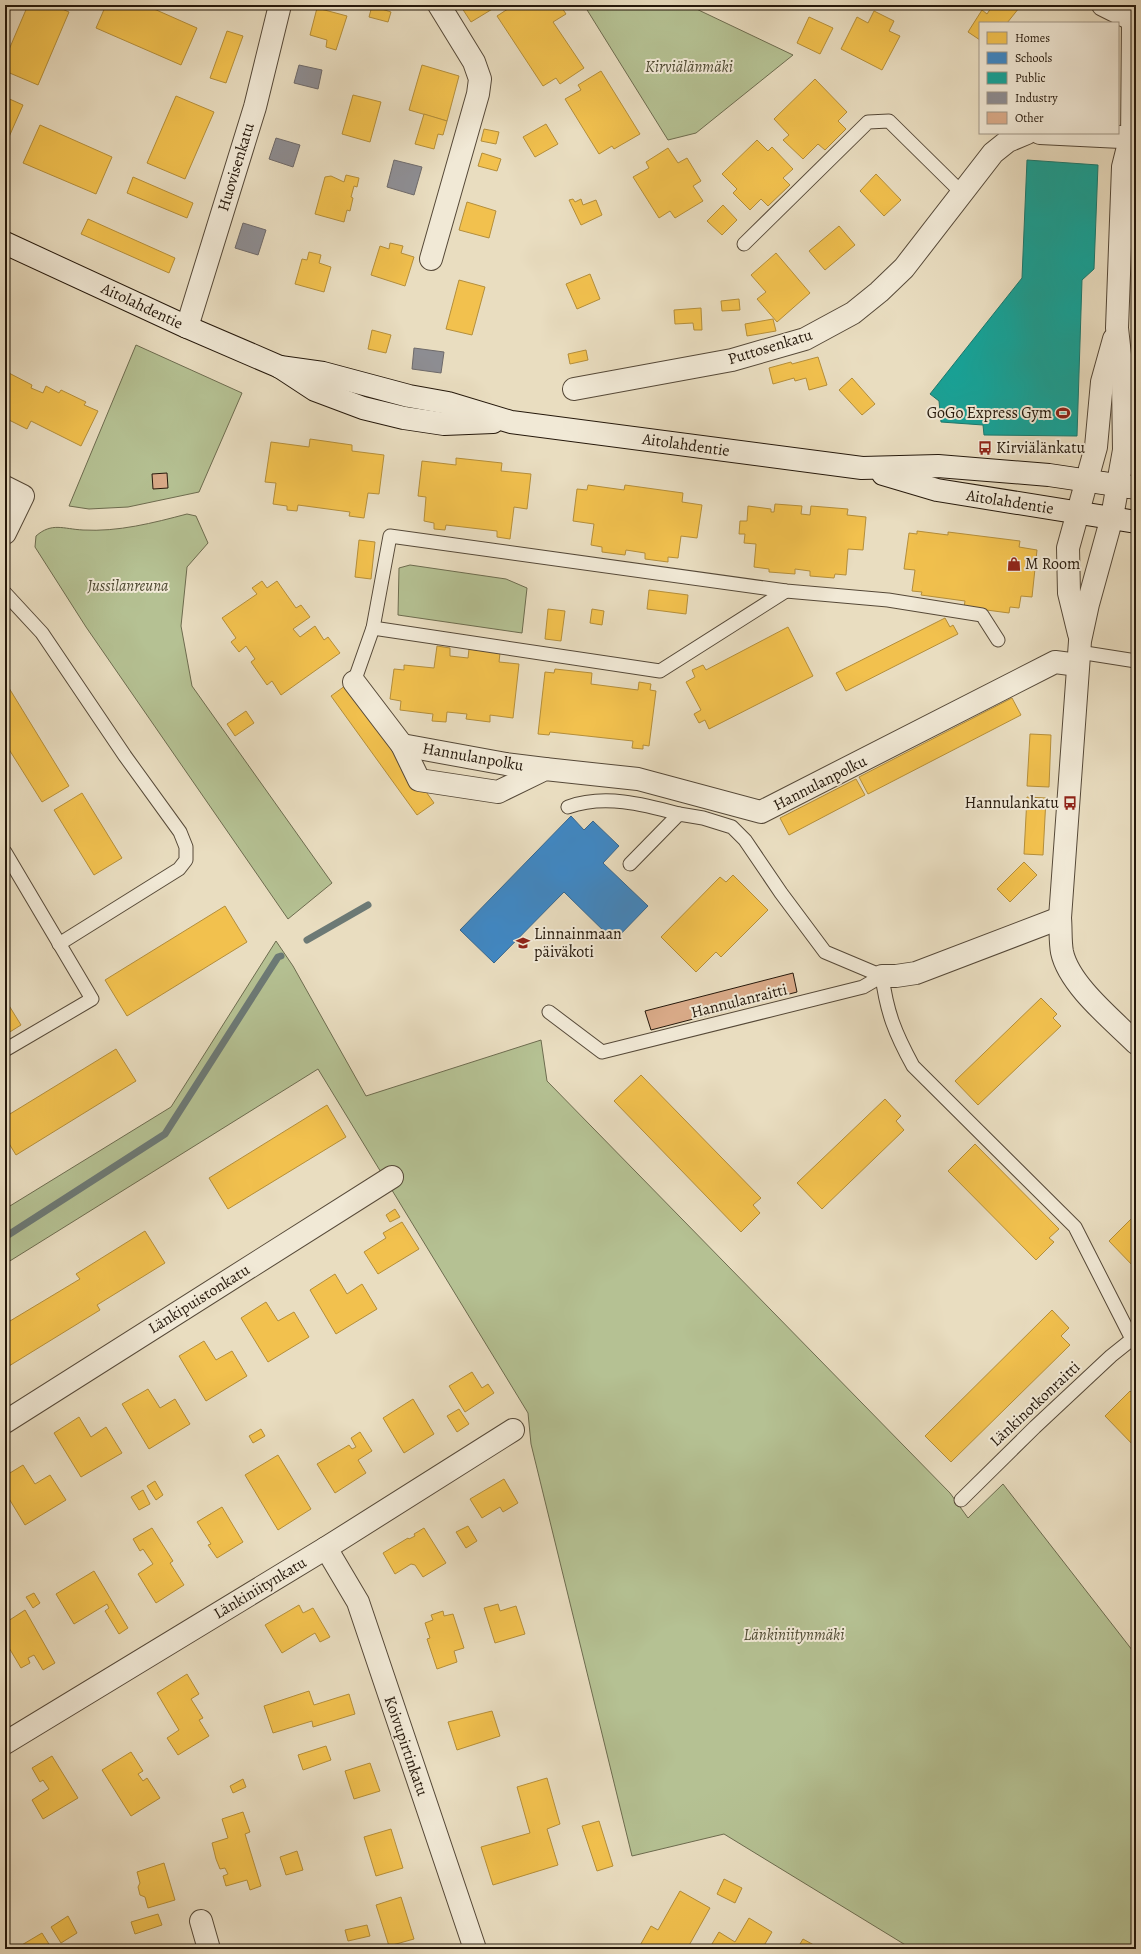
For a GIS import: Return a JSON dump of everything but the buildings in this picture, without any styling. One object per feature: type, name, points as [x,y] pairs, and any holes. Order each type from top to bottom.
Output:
[{"type":"street","name":"Huovisenkatu","points":[[187,328],[255,107],[280,5]]},
{"type":"street","points":[[431,259],[478,94],[480,79],[471,56],[439,5]]},
{"type":"street","points":[[1103,5],[1134,18],[1134,143],[1127,151],[1123,167],[1116,328],[1123,382],[1124,450],[1127,486],[1112,517],[1088,604],[1079,653],[1060,918],[1062,952],[1069,971],[1079,986],[1136,1043]]},
{"type":"street","name":"Puttosenkatu","points":[[574,389],[732,360],[805,339],[853,313],[879,292],[906,265],[992,153],[1008,141],[1026,134]]},
{"type":"street","points":[[1060,134],[1121,137],[1134,143]]},
{"type":"street","name":"Aitolahdentie","points":[[5,243],[187,328],[280,367],[323,373],[409,396],[448,403],[511,422],[862,468],[938,466],[1049,475],[1127,486]]},
{"type":"street","points":[[1079,653],[1069,593],[1068,548],[1096,447],[1102,382],[1116,328]]},
{"type":"street","name":"Aitolahdentie","points":[[862,468],[936,490],[1136,522]]},
{"type":"street","points":[[5,533],[14,492]]},
{"type":"street","name":"Hannulanpolku","points":[[402,745],[506,764],[638,779],[762,812],[1055,662],[1079,653]]},
{"type":"street","name":"Hannulanpolku","points":[[354,682],[402,745],[420,780],[498,792],[545,768]]},
{"type":"street","points":[[882,976],[896,976],[916,973],[1060,918]]},
{"type":"street","name":"Länkipuistonkatu","points":[[5,1422],[392,1177]]},
{"type":"street","name":"Länkiniitynkatu","points":[[5,1743],[326,1548],[513,1430]]},
{"type":"street","name":"Koivupirtinkatu","points":[[326,1548],[358,1602],[475,1949]]},
{"type":"street","points":[[201,1921],[210,1949]]},
{"type":"lane","points":[[744,244],[868,122],[889,121],[962,193]]},
{"type":"lane","points":[[354,682],[373,628],[390,536],[786,591],[888,600],[982,615],[998,640]]},
{"type":"lane","points":[[373,628],[660,671],[786,591]]},
{"type":"lane","points":[[5,593],[42,633],[125,756],[180,832],[186,847],[186,860],[179,869],[59,944]]},
{"type":"lane","points":[[1079,653],[1136,661]]},
{"type":"lane","points":[[568,807],[580,803],[618,800],[703,818],[732,827],[745,840],[781,893],[825,952],[882,976],[887,1007],[898,1040],[913,1066],[1075,1227],[1134,1338]]},
{"type":"lane","points":[[630,864],[679,814]]},
{"type":"lane","points":[[5,852],[92,999],[5,1050]]},
{"type":"lane","name":"Hannulanraitti","points":[[548,1012],[602,1052],[863,987],[882,976]]},
{"type":"lane","name":"Länkinotkonraitti","points":[[961,1500],[1035,1427],[1134,1338]]},
{"type":"green space","name":"Kirviälänmäki","points":[[584,5],[688,5],[793,55],[696,133],[668,140]]},
{"type":"green space","points":[[136,345],[242,393],[199,492],[128,507],[89,509],[69,506]]},
{"type":"green space","name":"Jussilanreuna","points":[[187,514],[196,516],[208,543],[187,567],[181,626],[192,686],[332,883],[288,919],[86,627],[35,547],[36,536],[47,529],[58,527],[83,530],[109,530],[148,524]]},
{"type":"green space","points":[[410,565],[506,579],[527,588],[522,633],[398,615],[399,568]]},
{"type":"green space","name":"Länkiniitynmäki","points":[[276,941],[293,966],[366,1096],[541,1040],[547,1081],[950,1493],[968,1518],[1003,1484],[1136,1655],[1136,1949],[912,1949],[724,1834],[632,1856],[531,1444],[528,1413],[318,1069],[5,1264],[5,1209],[171,1107]]},
{"type":"waterway","points":[[307,940],[368,905]]},
{"type":"waterway","points":[[5,1237],[165,1134],[278,957],[281,956]]},
{"type":"place","name":"GoGo Express Gym","points":[[1063,413]]},
{"type":"place","name":"Kirviälänkatu","points":[[985,448]]},
{"type":"place","name":"M Room","points":[[1014,564]]},
{"type":"place","name":"Hannulankatu","points":[[1070,803]]},
{"type":"place","name":"Linnainmaan päiväkoti","points":[[523,943]]}]
